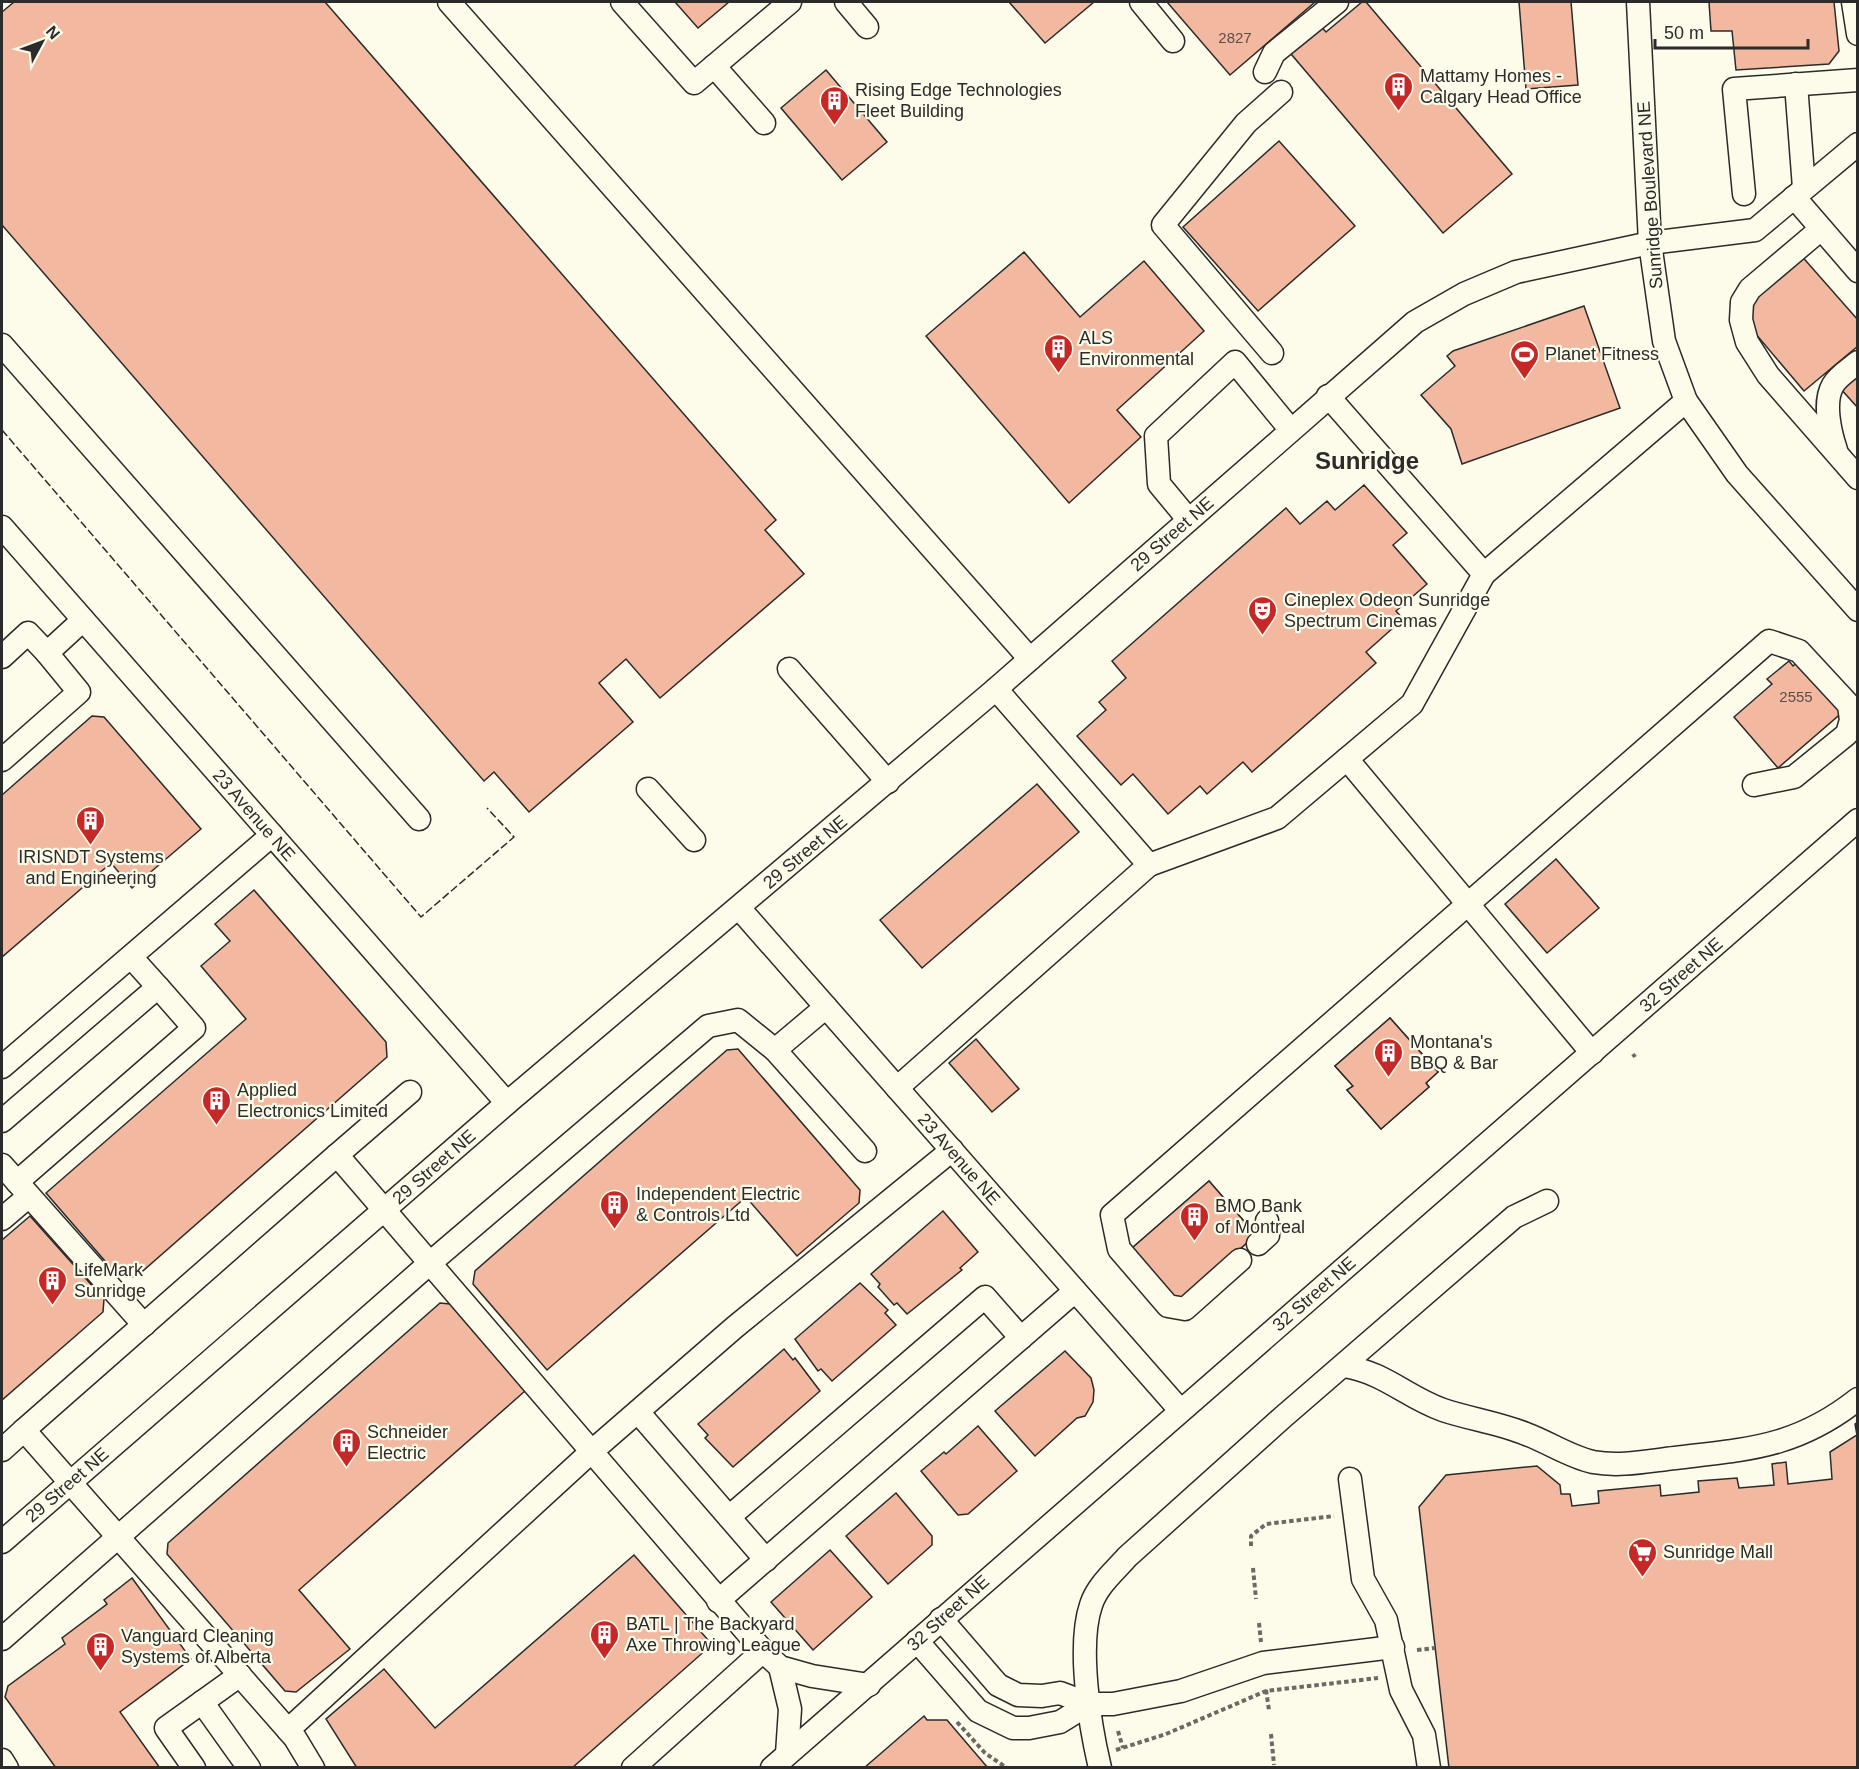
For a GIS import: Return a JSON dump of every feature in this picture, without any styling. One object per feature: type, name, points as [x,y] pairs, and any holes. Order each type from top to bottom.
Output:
[{"type":"street","points":[[449,2],[1030,659]]},
{"type":"street","points":[[622,2],[694,83],[790,2]]},
{"type":"street","points":[[846,2],[867,27]]},
{"type":"street","points":[[1141,2],[1173,41]]},
{"type":"street","points":[[1264,72],[1274,53],[1337,2]]},
{"type":"street","name":"Sunridge Boulevard NE","points":[[1638,2],[1650,243],[1664,341],[1686,401],[1737,474],[1853,596]]},
{"type":"street","points":[[1853,2],[1857,34]]},
{"type":"street","points":[[714,66],[764,123]]},
{"type":"street","points":[[1744,194],[1734,89],[1857,80]]},
{"type":"street","points":[[1796,84],[1799,193],[1821,229],[1857,271]]},
{"type":"street","points":[[1272,353],[1162,225],[1246,123],[1281,92]]},
{"type":"street","name":"29 Street NE","points":[[2,1542],[507,1103],[996,689],[1290,429],[1415,322],[1464,294],[1516,272],[1650,243],[1755,230],[1857,144]]},
{"type":"street","points":[[1821,229],[1750,289],[1742,302],[1742,320],[1747,342],[1768,375],[1857,478]]},
{"type":"street","points":[[2,345],[419,819]]},
{"type":"street","points":[[1188,519],[1159,484],[1156,436],[1235,362],[1290,429]]},
{"type":"street","points":[[1857,362],[1834,383],[1830,393],[1831,436],[1837,454],[1857,470]]},
{"type":"street","points":[[1328,396],[1484,574]]},
{"type":"street","points":[[897,1088],[1149,865],[1277,818],[1412,704],[1484,574],[1686,401]]},
{"type":"street","name":"23 Avenue NE","points":[[2,527],[507,1103]]},
{"type":"street","points":[[47,653],[83,620]]},
{"type":"street","points":[[2,657],[28,633],[79,692],[2,760]]},
{"type":"street","points":[[1240,1260],[1185,1309],[1168,1306],[1119,1249],[1112,1215],[1470,905],[1769,641],[1799,651],[1849,705],[1851,720],[1847,734],[1794,777],[1754,784]]},
{"type":"street","points":[[789,669],[888,782]]},
{"type":"street","points":[[996,689],[1149,865]]},
{"type":"street","points":[[1347,759],[1592,1053]]},
{"type":"street","points":[[648,789],[694,840]]},
{"type":"street","name":"32 Street NE","points":[[779,1760],[869,1685],[941,1619],[1857,820]]},
{"type":"street","points":[[2,1066],[132,958],[272,835]]},
{"type":"street","name":"23 Avenue NE","points":[[739,908],[1180,1410]]},
{"type":"street","points":[[2,1219],[23,1189],[194,1028],[132,958]]},
{"type":"street","points":[[2,1121],[158,987]]},
{"type":"street","points":[[775,1050],[826,1007]]},
{"type":"street","points":[[2,1638],[430,1263],[708,1026],[738,1020],[775,1050],[865,1151]]},
{"type":"street","points":[[2,1450],[410,1092]]},
{"type":"street","points":[[288,1730],[591,1452],[735,1327],[952,1150]]},
{"type":"street","points":[[338,1155],[718,1601],[780,1667],[812,1676],[869,1685]]},
{"type":"street","points":[[2,1165],[144,1325]]},
{"type":"street","points":[[1106,1760],[1089,1704],[1086,1628],[1091,1604],[1104,1582],[1127,1557],[1514,1218],[1547,1201]]},
{"type":"street","points":[[1258,1244],[1268,1235],[1267,1221]]},
{"type":"street","points":[[718,1601],[1076,1291]]},
{"type":"street","points":[[729,1517],[985,1297],[1021,1338]]},
{"type":"street","points":[[1344,1366],[1365,1369],[1382,1376],[1441,1410],[1526,1434],[1591,1462],[1613,1464],[1739,1452],[1774,1445],[1804,1432],[1857,1399]]},
{"type":"street","points":[[638,1412],[766,1560]]},
{"type":"street","points":[[24,1430],[72,1481],[288,1730],[313,1767]]},
{"type":"street","points":[[1350,1479],[1363,1579],[1386,1620],[1401,1690],[1424,1735],[1429,1767]]},
{"type":"street","points":[[941,1619],[998,1685],[1018,1695],[1042,1696],[1060,1693],[1089,1704],[1113,1704],[1181,1691],[1263,1663],[1393,1647]]},
{"type":"street","points":[[917,1641],[978,1711],[1013,1728],[1029,1728],[1060,1722],[1089,1704]]},
{"type":"street","points":[[633,1767],[764,1651]]},
{"type":"street","points":[[779,1760],[790,1709],[780,1667]]},
{"type":"street","points":[[194,1767],[166,1728],[240,1675]]},
{"type":"street","points":[[202,1702],[249,1767]]},
{"type":"street","points":[[2,1760],[7,1767]]},
{"type":"path","points":[[1251,1546],[1251,1536],[1266,1524],[1344,1515]]},
{"type":"path","points":[[1253,1568],[1257,1599]]},
{"type":"path","points":[[1259,1623],[1262,1649]]},
{"type":"path","points":[[1417,1650],[1435,1648]]},
{"type":"path","points":[[1106,1760],[1123,1748],[1166,1734],[1266,1691],[1384,1677]]},
{"type":"path","points":[[1266,1684],[1269,1710]]},
{"type":"path","points":[[1118,1731],[1123,1748]]},
{"type":"path","points":[[1271,1734],[1274,1765]]},
{"type":"building","points":[[14,2],[325,2],[776,520],[765,530],[804,574],[660,698],[626,659],[599,683],[633,722],[529,812],[494,772],[484,781],[2,225],[2,12]]},
{"type":"building","points":[[675,2],[729,2],[698,28]]},
{"type":"building","points":[[1009,2],[1094,2],[1045,43]]},
{"type":"building","points":[[1167,2],[1315,2],[1230,75]]},
{"type":"building","name":"Mattamy Homes - Calgary Head Office","points":[[1362,2],[1366,2],[1512,174],[1443,233],[1286,48],[1317,22],[1326,32]]},
{"type":"building","points":[[1519,2],[1571,2],[1578,85],[1526,89]]},
{"type":"building","points":[[1709,2],[1834,2],[1839,51],[1829,64],[1736,70],[1732,31],[1711,31]]},
{"type":"building","name":"Rising Edge Technologies Fleet Building","points":[[826,70],[887,142],[842,180],[781,108]]},
{"type":"building","points":[[1279,141],[1355,226],[1258,311],[1183,227]]},
{"type":"building","name":"ALS Environmental","points":[[1024,252],[1080,317],[1144,261],[1204,331],[1117,410],[1141,437],[1069,503],[926,336]]},
{"type":"building","points":[[1799,253],[1858,320],[1858,346],[1804,391],[1749,326],[1751,292]]},
{"type":"building","name":"Planet Fitness","points":[[1584,306],[1620,408],[1462,464],[1451,429],[1421,395],[1455,366],[1447,356],[1453,351]]},
{"type":"building","points":[[1858,373],[1858,408],[1840,388]]},
{"type":"building","name":"Cineplex Odeon Sunridge Spectrum Cinemas","points":[[1364,485],[1407,533],[1393,545],[1427,584],[1396,611],[1403,619],[1366,652],[1376,663],[1252,772],[1243,762],[1207,794],[1200,786],[1168,814],[1133,774],[1121,785],[1077,736],[1106,710],[1099,702],[1126,678],[1112,661],[1286,508],[1300,524],[1327,501],[1335,510]]},
{"type":"building","points":[[1811,650],[1845,710],[1778,768],[1734,717],[1772,684],[1767,679],[1789,661],[1793,666]]},
{"type":"building","name":"IRISNDT Systems and Engineering","points":[[92,716],[104,717],[201,829],[132,888],[111,863],[2,957],[2,795]]},
{"type":"building","points":[[1037,784],[1079,832],[922,968],[880,920]]},
{"type":"building","points":[[1556,859],[1599,908],[1547,953],[1505,904]]},
{"type":"building","name":"Applied Electronics Limited","points":[[254,890],[386,1042],[387,1057],[136,1277],[118,1276],[46,1193],[246,1019],[201,966],[230,941],[215,924]]},
{"type":"building","name":"Montana's BBQ & Bar","points":[[1390,1018],[1438,1072],[1426,1083],[1429,1087],[1381,1129],[1347,1090],[1353,1086],[1335,1066]]},
{"type":"building","name":"Montana's BBQ & Bar","points":[[1390,1018],[1438,1072],[1426,1083],[1429,1087],[1381,1129],[1347,1090],[1353,1086],[1335,1066]]},
{"type":"building","points":[[976,1039],[1019,1089],[992,1112],[949,1063]]},
{"type":"building","name":"Independent Electric & Controls Ltd","points":[[738,1049],[860,1190],[859,1203],[797,1256],[746,1197],[547,1370],[473,1284],[475,1271],[727,1050]]},
{"type":"building","name":"BMO Bank of Montreal","points":[[1209,1181],[1256,1235],[1179,1302],[1132,1248]]},
{"type":"building","name":"BMO Bank of Montreal","points":[[1209,1181],[1256,1235],[1179,1302],[1132,1248]]},
{"type":"building","points":[[943,1211],[978,1252],[960,1268],[962,1270],[907,1314],[897,1303],[894,1305],[878,1287],[880,1284],[871,1274]]},
{"type":"building","name":"LifeMark Sunridge","points":[[30,1216],[104,1299],[103,1312],[2,1400],[2,1240]]},
{"type":"building","points":[[860,1283],[888,1310],[885,1313],[896,1325],[832,1381],[821,1369],[818,1371],[795,1339]]},
{"type":"building","name":"Schneider Electric","points":[[440,1303],[450,1304],[525,1391],[299,1590],[350,1649],[296,1692],[285,1691],[167,1554],[168,1543]]},
{"type":"building","points":[[784,1349],[793,1360],[795,1358],[820,1391],[733,1467],[705,1438],[708,1435],[698,1424]]},
{"type":"building","points":[[1065,1351],[1091,1378],[1094,1390],[1093,1402],[1085,1416],[1077,1418],[1035,1456],[995,1411]]},
{"type":"building","name":"Sunridge Mall","points":[[1858,1422],[1858,1768],[1449,1768],[1419,1507],[1446,1475],[1537,1466],[1560,1485],[1561,1494],[1570,1494],[1572,1506],[1599,1503],[1598,1491],[1660,1485],[1661,1496],[1699,1492],[1698,1481],[1737,1478],[1739,1488],[1774,1485],[1772,1464],[1786,1462],[1788,1484],[1832,1479],[1830,1452],[1857,1435],[1855,1424]]},
{"type":"building","points":[[978,1426],[1017,1471],[968,1514],[958,1515],[921,1471],[944,1452],[946,1454]]},
{"type":"building","points":[[896,1493],[932,1536],[932,1545],[888,1584],[846,1536]]},
{"type":"building","points":[[830,1550],[872,1597],[813,1650],[771,1602]]},
{"type":"building","name":"BATL | The Backyard Axe Throwing League","points":[[634,1555],[708,1640],[707,1649],[572,1768],[357,1768],[326,1719],[384,1669],[435,1728]]},
{"type":"building","name":"Vanguard Cleaning Systems of Alberta","points":[[132,1578],[191,1659],[120,1712],[160,1768],[56,1768],[5,1697],[8,1686],[65,1644],[62,1638],[107,1604],[104,1600]]},
{"type":"building","points":[[924,1716],[927,1720],[947,1720],[988,1768],[864,1768]]},
{"type":"fence","points":[[2,430],[421,917],[514,837],[487,808]]},
{"type":"place","name":"Mattamy Homes - Calgary Head Office","points":[[1399,112]]},
{"type":"place","name":"Rising Edge Technologies Fleet Building","points":[[834,126]]},
{"type":"place","name":"ALS Environmental","points":[[1058,374]]},
{"type":"place","name":"Planet Fitness","points":[[1524,380]]},
{"type":"place","name":"Cineplex Odeon Sunridge Spectrum Cinemas","points":[[1263,636]]},
{"type":"place","name":"IRISNDT Systems and Engineering","points":[[91,846]]},
{"type":"place","name":"Montana's BBQ & Bar","points":[[1389,1078]]},
{"type":"place","name":"Applied Electronics Limited","points":[[216,1126]]},
{"type":"place","name":"Independent Electric & Controls Ltd","points":[[615,1230]]},
{"type":"place","name":"BMO Bank of Montreal","points":[[1194,1242]]},
{"type":"place","name":"LifeMark Sunridge","points":[[53,1306]]},
{"type":"place","name":"Schneider Electric","points":[[346,1468]]},
{"type":"place","name":"Sunridge Mall","points":[[1642,1578]]},
{"type":"place","name":"BATL | The Backyard Axe Throwing League","points":[[605,1660]]},
{"type":"place","name":"Vanguard Cleaning Systems of Alberta","points":[[100,1672]]},
{"type":"district","name":"Sunridge","points":[[1367,461]]}]
